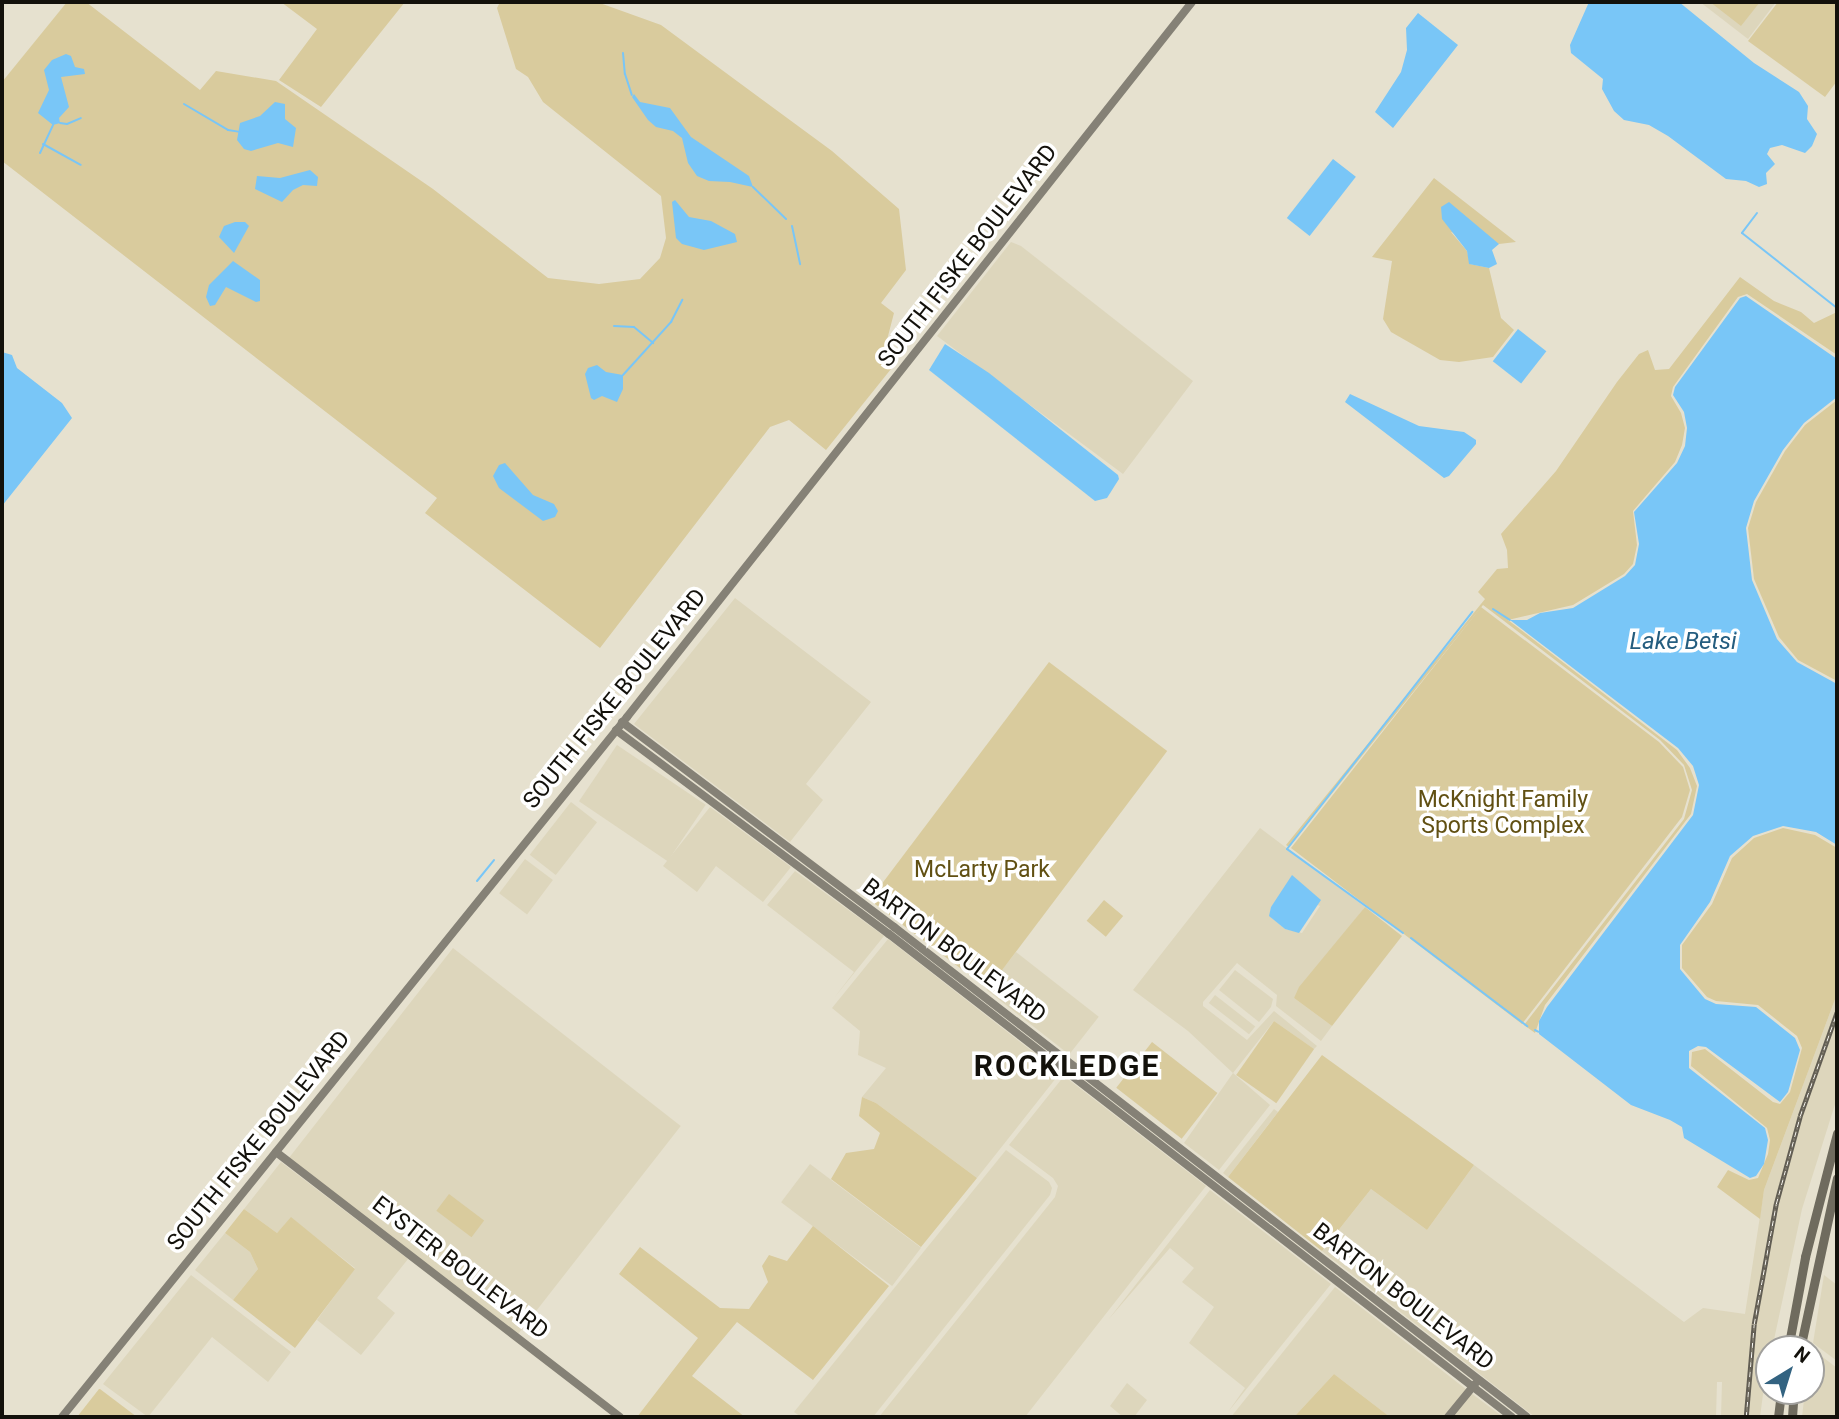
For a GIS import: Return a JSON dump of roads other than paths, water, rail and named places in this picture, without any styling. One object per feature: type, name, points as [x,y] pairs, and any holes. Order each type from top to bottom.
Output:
[{"type":"main road","name":"SOUTH FISKE BOULEVARD","points":[[62,1417],[616,730],[1192,2]]},
{"type":"main road","name":"BARTON BOULEVARD","points":[[622,722],[1010,1022],[1135,1126],[1394,1326],[1527,1417]]},
{"type":"main road","name":"BARTON BOULEVARD","points":[[616,730],[670,773],[1141,1118],[1424,1337],[1512,1417]]},
{"type":"main road","points":[[670,773],[688,772]]},
{"type":"main road","points":[[1135,1126],[1141,1118]]},
{"type":"main road","points":[[1791,1335],[1805,1257],[1837,1133]]},
{"type":"main road","name":"EYSTER BOULEVARD","points":[[276,1152],[620,1417]]},
{"type":"main road","points":[[1803,1335],[1837,1178]]},
{"type":"main road","points":[[1257,1219],[1263,1218],[1288,1231]]},
{"type":"main road","points":[[1293,1247],[1312,1251]]},
{"type":"main road","points":[[1394,1326],[1402,1325],[1424,1337]]},
{"type":"main road","points":[[1448,1417],[1476,1383]]},
{"type":"water","points":[[1589,2],[1679,2],[1754,63],[1799,92],[1808,106],[1807,119],[1817,134],[1812,146],[1805,153],[1782,145],[1770,148],[1767,154],[1775,164],[1766,173],[1767,184],[1759,187],[1746,181],[1726,179],[1649,125],[1624,120],[1614,111],[1602,89],[1603,79],[1571,53],[1570,45]]},
{"type":"water","points":[[1418,13],[1458,45],[1393,128],[1375,112],[1401,72],[1407,50],[1406,28]]},
{"type":"water","points":[[66,54],[71,56],[75,67],[84,69],[85,74],[61,77],[69,107],[59,118],[60,123],[53,125],[38,113],[49,90],[44,70],[52,60]]},
{"type":"water","points":[[634,94],[640,102],[670,108],[691,137],[749,176],[753,187],[709,181],[697,176],[688,163],[682,138],[673,131],[656,127],[648,120],[632,97]]},
{"type":"water","points":[[275,102],[285,104],[285,119],[296,128],[293,147],[278,143],[251,151],[244,149],[237,140],[240,123],[260,116]]},
{"type":"water","points":[[1333,159],[1356,177],[1310,236],[1287,218]]},
{"type":"water","points":[[310,170],[318,177],[317,186],[303,185],[293,190],[282,202],[255,189],[257,176],[280,178]]},
{"type":"water","points":[[675,200],[689,217],[711,221],[735,234],[737,242],[704,250],[682,244],[676,238],[672,202]]},
{"type":"water","points":[[1449,202],[1499,244],[1492,250],[1497,264],[1489,268],[1469,264],[1467,251],[1442,219],[1441,207]]},
{"type":"water","points":[[245,222],[249,226],[234,253],[219,237],[224,226]]},
{"type":"water","points":[[233,261],[260,280],[260,301],[256,302],[226,287],[215,305],[210,306],[206,297],[209,285]]},
{"type":"water","name":"Lake Betsi","points":[[1746,296],[1837,359],[1837,397],[1804,423],[1783,450],[1754,501],[1746,528],[1752,580],[1777,639],[1797,662],[1837,684],[1837,845],[1816,832],[1783,826],[1753,836],[1730,856],[1710,902],[1680,945],[1680,969],[1705,999],[1716,1004],[1756,1007],[1795,1038],[1800,1050],[1788,1092],[1780,1102],[1706,1047],[1698,1046],[1689,1051],[1689,1068],[1765,1128],[1768,1140],[1764,1164],[1756,1176],[1750,1178],[1684,1138],[1682,1127],[1631,1105],[1539,1034],[1539,1021],[1547,1007],[1693,815],[1699,785],[1693,766],[1678,748],[1510,620],[1527,620],[1540,613],[1573,608],[1625,576],[1635,565],[1639,544],[1634,512],[1677,463],[1685,446],[1687,428],[1684,412],[1673,395],[1675,387],[1740,298]]},
{"type":"water","points":[[1518,329],[1546,351],[1521,383],[1493,361]]},
{"type":"water","points":[[945,344],[989,373],[1118,475],[1119,479],[1107,498],[1095,501],[929,370]]},
{"type":"water","points":[[2,352],[12,355],[17,368],[62,403],[72,418],[2,506]]},
{"type":"water","points":[[597,365],[606,372],[623,375],[623,389],[617,402],[602,396],[594,400],[591,398],[585,374],[588,368]]},
{"type":"water","points":[[1350,394],[1419,426],[1464,432],[1476,440],[1476,444],[1449,476],[1444,478],[1345,402]]},
{"type":"water","points":[[505,463],[533,495],[554,504],[558,511],[555,517],[543,521],[499,488],[493,476],[499,465]]},
{"type":"water","points":[[1292,875],[1321,900],[1299,933],[1285,929],[1269,916],[1271,907]]},
{"type":"waterway","points":[[623,53],[625,74],[632,95]]},
{"type":"waterway","points":[[184,104],[228,130],[240,132]]},
{"type":"waterway","points":[[60,123],[67,124],[81,118]]},
{"type":"waterway","points":[[40,153],[53,125]]},
{"type":"waterway","points":[[43,144],[81,165]]},
{"type":"waterway","points":[[753,187],[786,219]]},
{"type":"waterway","points":[[1757,213],[1742,233],[1837,308]]},
{"type":"waterway","points":[[792,226],[800,264]]},
{"type":"waterway","points":[[623,375],[671,322],[682,300]]},
{"type":"waterway","points":[[614,326],[634,327],[653,343]]},
{"type":"waterway","points":[[1493,609],[1510,620]]},
{"type":"waterway","points":[[1403,933],[1287,849],[1472,612]]},
{"type":"waterway","points":[[477,881],[494,860]]},
{"type":"waterway","points":[[1411,938],[1527,1026]]},
{"type":"waterway","points":[[1535,1030],[1539,1032]]},
{"type":"railway","points":[[1746,1417],[1754,1324],[1776,1204],[1800,1116],[1837,1012]]},
{"type":"district","name":"ROCKLEDGE","points":[[1067,1066]]},
{"type":"park label","name":"McKnight Family Sports Complex","points":[[1503,813]]},
{"type":"park label","name":"McLarty Park","points":[[982,870]]}]
